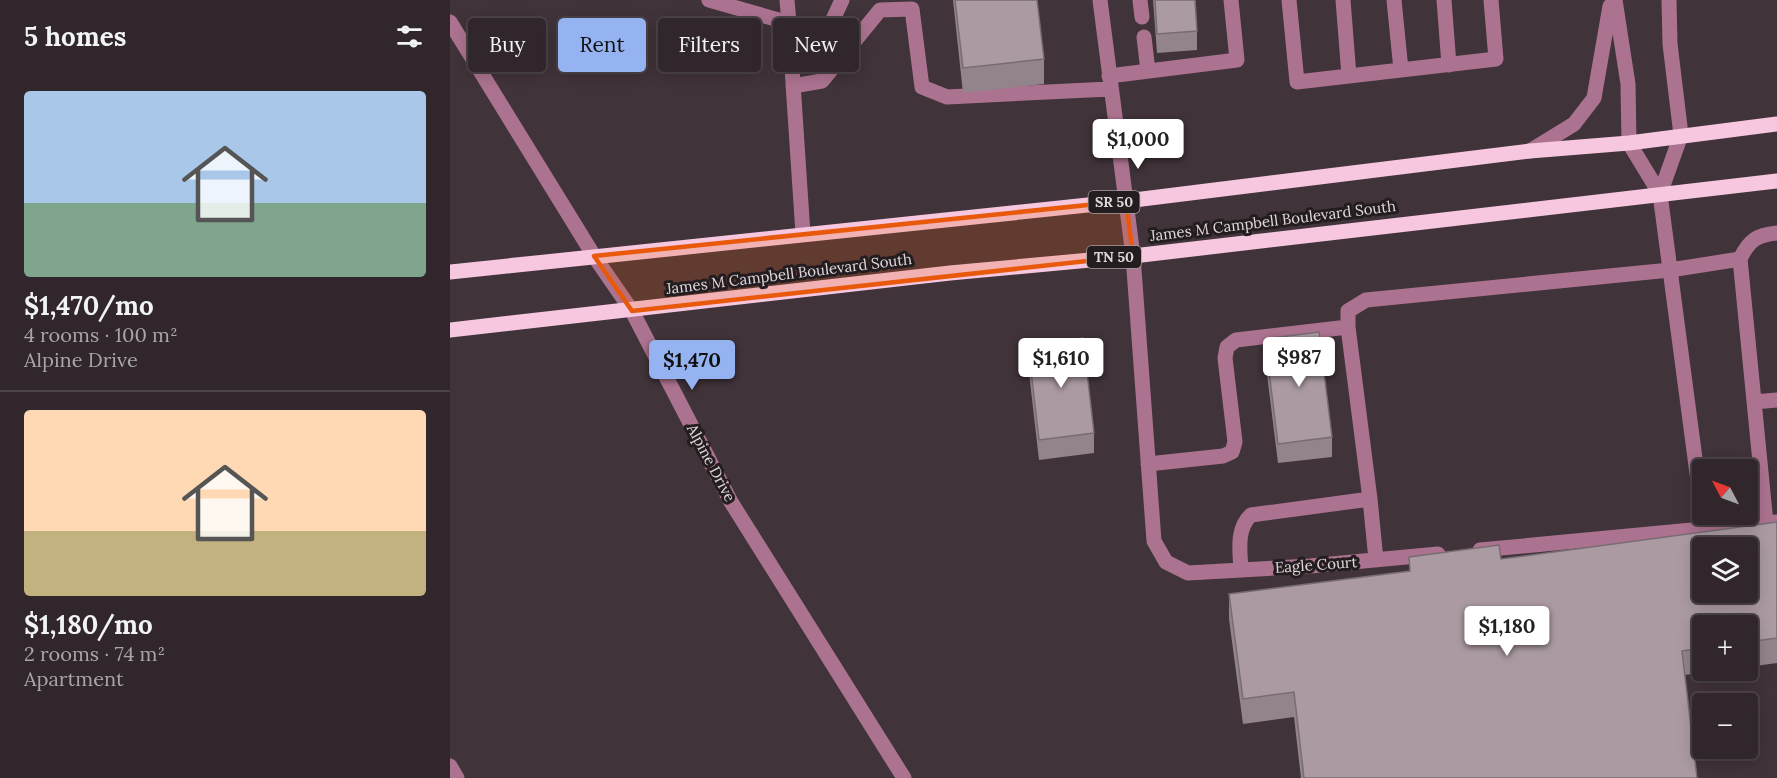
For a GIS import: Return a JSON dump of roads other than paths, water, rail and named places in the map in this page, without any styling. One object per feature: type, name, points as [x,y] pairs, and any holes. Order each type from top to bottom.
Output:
[{"type":"main road","name":"SR 50","points":[[450,272],[1126,201],[1530,151],[1629,143],[1777,124]]},
{"type":"main road","name":"James M Campbell Boulevard South","points":[[450,330],[950,273],[1133,256],[1777,181]]},
{"type":"street","points":[[709,0],[773,18]]},
{"type":"street","points":[[787,0],[789,18]]},
{"type":"street","points":[[834,18],[842,0]]},
{"type":"street","name":"Eagle Court","points":[[1100,0],[1133,256],[1154,540],[1166,562],[1188,573],[1376,560],[1459,552],[1692,520]]},
{"type":"street","points":[[1140,0],[1142,17]]},
{"type":"street","points":[[793,86],[822,81],[880,10],[913,4],[922,87],[947,97],[1110,82],[1148,71],[1237,60],[1231,0]]},
{"type":"street","points":[[1288,0],[1297,82],[1496,59],[1491,0]]},
{"type":"street","points":[[1343,0],[1349,76]]},
{"type":"street","points":[[1394,0],[1401,70]]},
{"type":"street","points":[[1444,0],[1449,65]]},
{"type":"street","points":[[1613,0],[1628,84],[1629,143],[1660,194],[1695,459]]},
{"type":"street","points":[[1530,151],[1574,124],[1594,98],[1613,0]]},
{"type":"street","points":[[1660,194],[1681,135],[1670,44],[1668,0]]},
{"type":"street","name":"Alpine Drive","points":[[450,22],[594,256],[632,311],[731,502],[904,778]]},
{"type":"street","points":[[1144,37],[1148,71]]},
{"type":"street","points":[[792,72],[803,234]]},
{"type":"street","points":[[1772,522],[1754,402],[1740,259],[1748,243],[1760,235],[1777,233]]},
{"type":"street","points":[[1376,560],[1348,311],[1366,300],[1670,270],[1740,259]]},
{"type":"street","points":[[1148,464],[1223,456],[1232,452],[1235,442],[1225,358],[1227,347],[1236,340],[1348,327]]},
{"type":"street","points":[[1754,402],[1777,399]]},
{"type":"street","points":[[1241,570],[1240,534],[1244,521],[1251,515],[1370,499]]},
{"type":"street","points":[[450,766],[457,778]]}]
